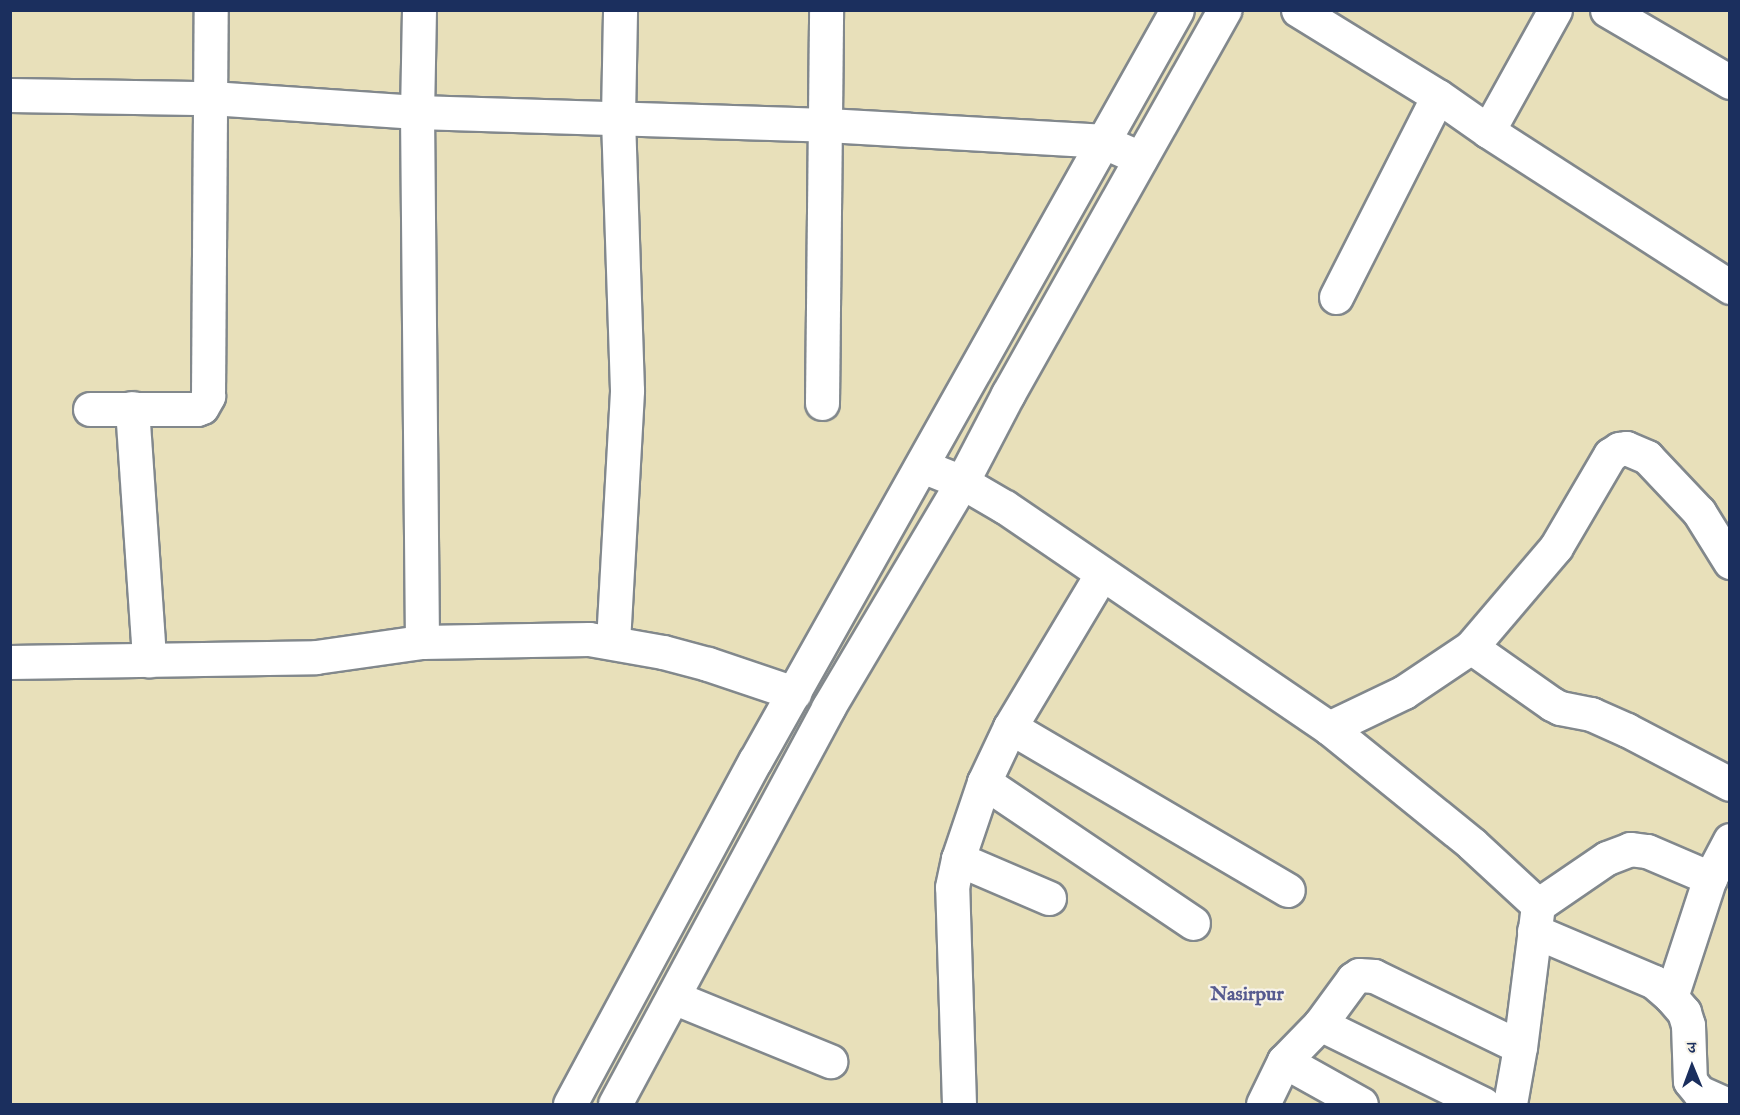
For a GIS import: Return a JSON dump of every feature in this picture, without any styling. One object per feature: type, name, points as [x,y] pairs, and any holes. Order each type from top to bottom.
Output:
[{"type":"street","points":[[90,409],[197,409],[208,396],[211,10]]},
{"type":"street","points":[[419,10],[417,112],[422,642]]},
{"type":"street","points":[[613,642],[627,390],[618,117],[620,10]]},
{"type":"street","points":[[822,403],[826,10]]},
{"type":"street","points":[[570,1104],[794,693],[1177,10]]},
{"type":"street","points":[[615,1104],[828,708],[962,482],[1224,10]]},
{"type":"street","points":[[1298,10],[1438,96],[1488,131],[1730,287]]},
{"type":"street","points":[[1488,131],[1555,10]]},
{"type":"street","points":[[1607,10],[1728,76]]},
{"type":"street","points":[[10,95],[211,98],[417,112],[826,125],[1102,141],[1140,159]]},
{"type":"street","points":[[1336,297],[1438,96]]},
{"type":"street","points":[[132,408],[149,660]]},
{"type":"street","points":[[1329,728],[1404,692],[1471,648],[1556,547],[1610,455],[1619,449],[1626,448],[1647,457],[1699,512],[1730,562]]},
{"type":"street","points":[[922,466],[962,482],[1005,507],[1101,575],[1329,728],[1472,844],[1536,918],[1654,982],[1684,1012],[1688,1025],[1690,1081],[1699,1092],[1726,1104]]},
{"type":"street","points":[[959,1104],[952,887],[958,859],[984,782],[1010,727],[1101,575]]},
{"type":"street","points":[[10,662],[316,657],[422,642],[551,639],[613,642],[708,664],[794,693]]},
{"type":"street","points":[[1471,648],[1560,708],[1591,714],[1730,784]]},
{"type":"street","points":[[1010,727],[1288,890]]},
{"type":"street","points":[[984,782],[1193,923]]},
{"type":"street","points":[[1671,997],[1710,878],[1730,840]]},
{"type":"street","points":[[1510,1104],[1520,1047],[1536,918],[1607,858],[1630,849],[1647,851],[1710,878]]},
{"type":"street","points":[[958,859],[1049,898]]},
{"type":"street","points":[[1263,1104],[1284,1061],[1320,1024],[1353,979],[1367,974],[1520,1047]]},
{"type":"street","points":[[673,997],[830,1061]]},
{"type":"street","points":[[1320,1024],[1483,1104]]},
{"type":"street","points":[[1284,1061],[1361,1104]]},
{"type":"district","name":"Nasirpur","points":[[1247,994]]}]
